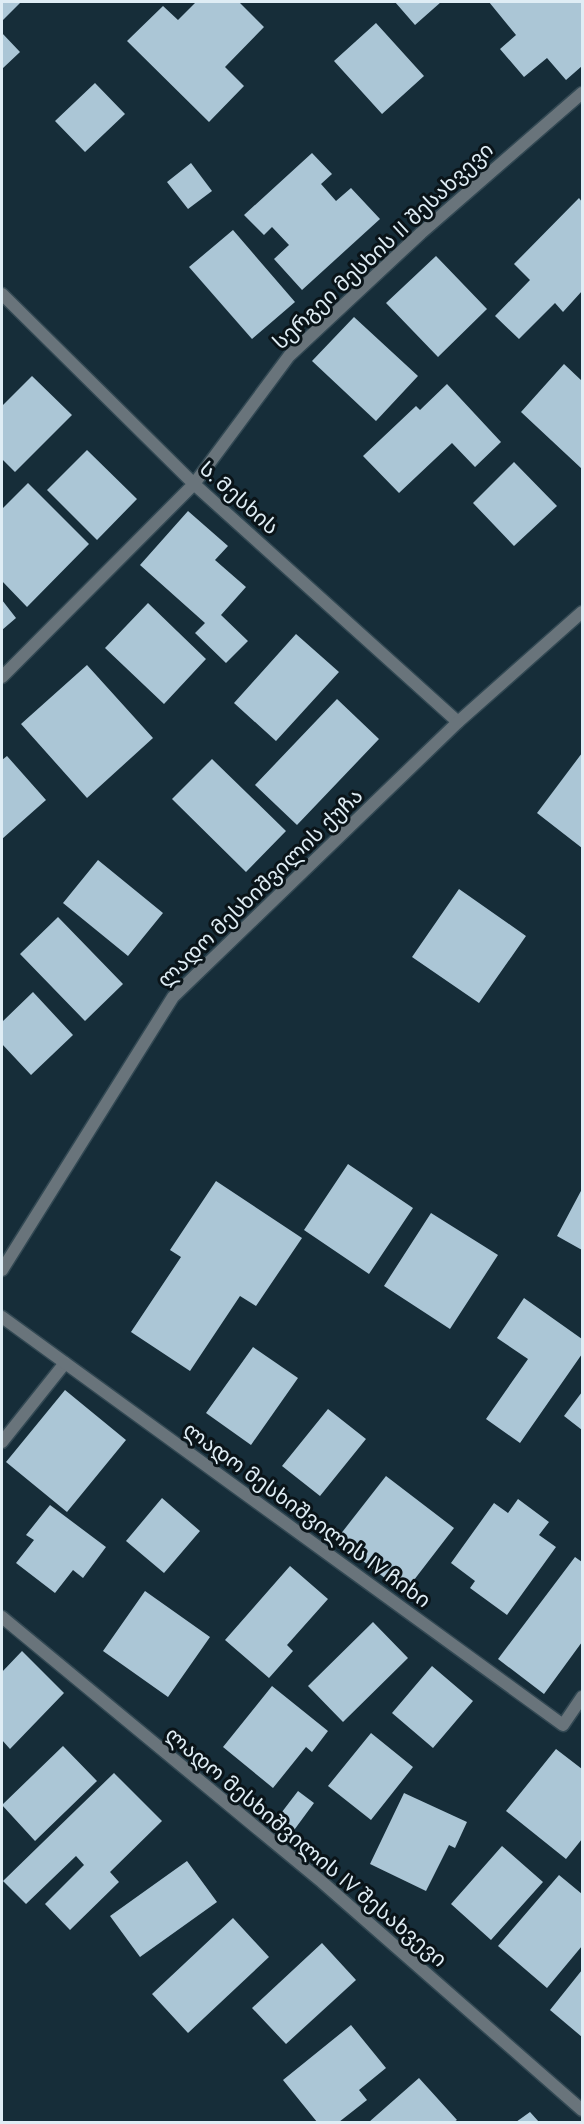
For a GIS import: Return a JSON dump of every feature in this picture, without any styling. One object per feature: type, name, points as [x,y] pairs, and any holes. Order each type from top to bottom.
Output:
[{"type":"street","name":"სერგეი მესხის II შესახვევი","points":[[2,677],[195,484],[289,356],[421,233],[582,93]]},
{"type":"street","name":"Ს. Მესხის","points":[[2,294],[195,484],[458,722]]},
{"type":"street","name":"ლადო მესხიშვილის ქუჩა","points":[[2,1270],[173,997],[458,722],[582,612]]},
{"type":"street","name":"ლადო მესხიშვილის IV ჩიხი","points":[[2,1317],[563,1725],[582,1697]]},
{"type":"street","points":[[2,1442],[65,1363]]},
{"type":"street","name":"ლადო მესხიშვილის IV შესახვევი","points":[[2,1617],[322,1882],[582,2110]]},
{"type":"building","points":[[2,2],[21,2],[3,20]]},
{"type":"building","points":[[196,2],[239,2],[264,27],[225,67],[244,86],[209,122],[127,41],[163,6],[178,20]]},
{"type":"building","points":[[395,2],[441,2],[415,25]]},
{"type":"building","points":[[489,2],[582,2],[582,66],[566,80],[547,58],[524,77],[500,49],[516,35]]},
{"type":"building","points":[[376,23],[424,76],[382,114],[334,61]]},
{"type":"building","points":[[2,33],[20,52],[2,69]]},
{"type":"building","points":[[95,83],[125,114],[85,152],[55,121]]},
{"type":"building","points":[[312,153],[332,174],[321,184],[336,201],[351,188],[380,219],[302,290],[274,259],[289,245],[272,227],[264,235],[244,215]]},
{"type":"building","points":[[191,163],[212,191],[188,209],[167,182]]},
{"type":"building","points":[[579,198],[582,202],[582,291],[563,312],[555,303],[519,339],[495,316],[530,280],[514,264]]},
{"type":"building","points":[[233,230],[295,302],[252,339],[189,267]]},
{"type":"building","points":[[436,256],[487,309],[438,357],[386,303]]},
{"type":"building","points":[[354,317],[418,376],[376,421],[312,361]]},
{"type":"building","points":[[564,364],[582,381],[582,469],[521,412]]},
{"type":"building","points":[[32,376],[72,415],[15,472],[2,459],[2,406]]},
{"type":"building","points":[[447,384],[501,442],[475,467],[452,443],[399,493],[363,456],[416,406],[420,410]]},
{"type":"building","points":[[87,450],[137,499],[97,540],[47,490]]},
{"type":"building","points":[[514,462],[557,506],[514,546],[473,503]]},
{"type":"building","points":[[28,483],[89,544],[27,607],[2,581],[2,509]]},
{"type":"building","points":[[188,511],[228,546],[215,560],[246,587],[221,615],[248,641],[226,663],[195,633],[205,623],[140,565]]},
{"type":"building","points":[[2,600],[16,618],[2,630]]},
{"type":"building","points":[[148,603],[206,659],[164,704],[105,648]]},
{"type":"building","points":[[296,634],[339,672],[276,741],[234,703]]},
{"type":"building","points":[[87,665],[153,738],[87,798],[21,724]]},
{"type":"building","points":[[337,699],[379,739],[297,825],[255,785]]},
{"type":"building","points":[[582,753],[582,848],[537,813]]},
{"type":"building","points":[[7,756],[46,800],[2,839],[2,760]]},
{"type":"building","points":[[212,759],[286,831],[246,872],[172,799]]},
{"type":"building","points":[[98,860],[163,913],[128,956],[63,903]]},
{"type":"building","points":[[459,889],[526,936],[479,1003],[412,957]]},
{"type":"building","points":[[58,917],[123,984],[85,1021],[20,954]]},
{"type":"building","points":[[33,992],[73,1035],[31,1075],[2,1044],[2,1022]]},
{"type":"building","points":[[348,1164],[413,1208],[369,1274],[304,1230]]},
{"type":"building","points":[[216,1181],[302,1238],[256,1306],[240,1296],[190,1371],[131,1332],[181,1257],[170,1250]]},
{"type":"building","points":[[582,1189],[582,1250],[557,1236]]},
{"type":"building","points":[[431,1213],[498,1255],[450,1329],[384,1286]]},
{"type":"building","points":[[524,1298],[582,1339],[582,1354],[520,1443],[486,1419],[528,1359],[497,1338]]},
{"type":"building","points":[[253,1347],[298,1378],[251,1445],[206,1413]]},
{"type":"building","points":[[65,1390],[126,1440],[67,1512],[6,1462]]},
{"type":"building","points":[[582,1392],[582,1430],[564,1416]]},
{"type":"building","points":[[328,1409],[366,1439],[320,1496],[282,1466]]},
{"type":"building","points":[[386,1476],[454,1528],[404,1593],[336,1540]]},
{"type":"building","points":[[162,1498],[200,1531],[164,1573],[126,1541]]},
{"type":"building","points":[[518,1499],[549,1522],[539,1535],[556,1547],[507,1615],[470,1588],[475,1581],[451,1563],[494,1503],[508,1513]]},
{"type":"building","points":[[50,1505],[106,1547],[83,1578],[73,1570],[55,1593],[16,1563],[34,1540],[26,1535]]},
{"type":"building","points":[[575,1557],[582,1562],[582,1642],[544,1694],[498,1659]]},
{"type":"building","points":[[290,1566],[328,1599],[287,1645],[293,1651],[269,1678],[225,1640]]},
{"type":"building","points":[[145,1591],[210,1637],[168,1697],[103,1651]]},
{"type":"building","points":[[373,1622],[408,1658],[343,1722],[308,1686]]},
{"type":"building","points":[[22,1651],[64,1693],[10,1749],[2,1740],[2,1672]]},
{"type":"building","points":[[432,1666],[473,1701],[433,1748],[392,1713]]},
{"type":"building","points":[[272,1686],[328,1731],[312,1752],[306,1747],[273,1788],[223,1747]]},
{"type":"building","points":[[371,1733],[413,1767],[371,1820],[328,1786]]},
{"type":"building","points":[[63,1746],[97,1781],[35,1841],[2,1805]]},
{"type":"building","points":[[556,1749],[582,1769],[582,1839],[566,1859],[506,1811]]},
{"type":"building","points":[[114,1773],[162,1821],[110,1872],[119,1882],[70,1930],[45,1904],[84,1865],[76,1856],[26,1904],[3,1881]]},
{"type":"building","points":[[298,1791],[314,1803],[289,1837],[272,1825]]},
{"type":"building","points":[[404,1793],[467,1822],[455,1848],[449,1845],[426,1891],[370,1864]]},
{"type":"building","points":[[502,1846],[543,1882],[491,1940],[451,1904]]},
{"type":"building","points":[[187,1861],[217,1902],[140,1957],[110,1916]]},
{"type":"building","points":[[559,1875],[582,1894],[582,1946],[547,1988],[498,1946]]},
{"type":"building","points":[[233,1918],[269,1957],[188,2033],[152,1994]]},
{"type":"building","points":[[322,1943],[356,1980],[286,2044],[252,2008]]},
{"type":"building","points":[[582,1970],[582,2037],[550,2010]]},
{"type":"building","points":[[351,2025],[386,2068],[359,2090],[367,2100],[339,2122],[317,2122],[283,2080]]},
{"type":"building","points":[[419,2078],[457,2120],[454,2122],[369,2122]]},
{"type":"building","points":[[530,2112],[539,2122],[516,2122]]}]
